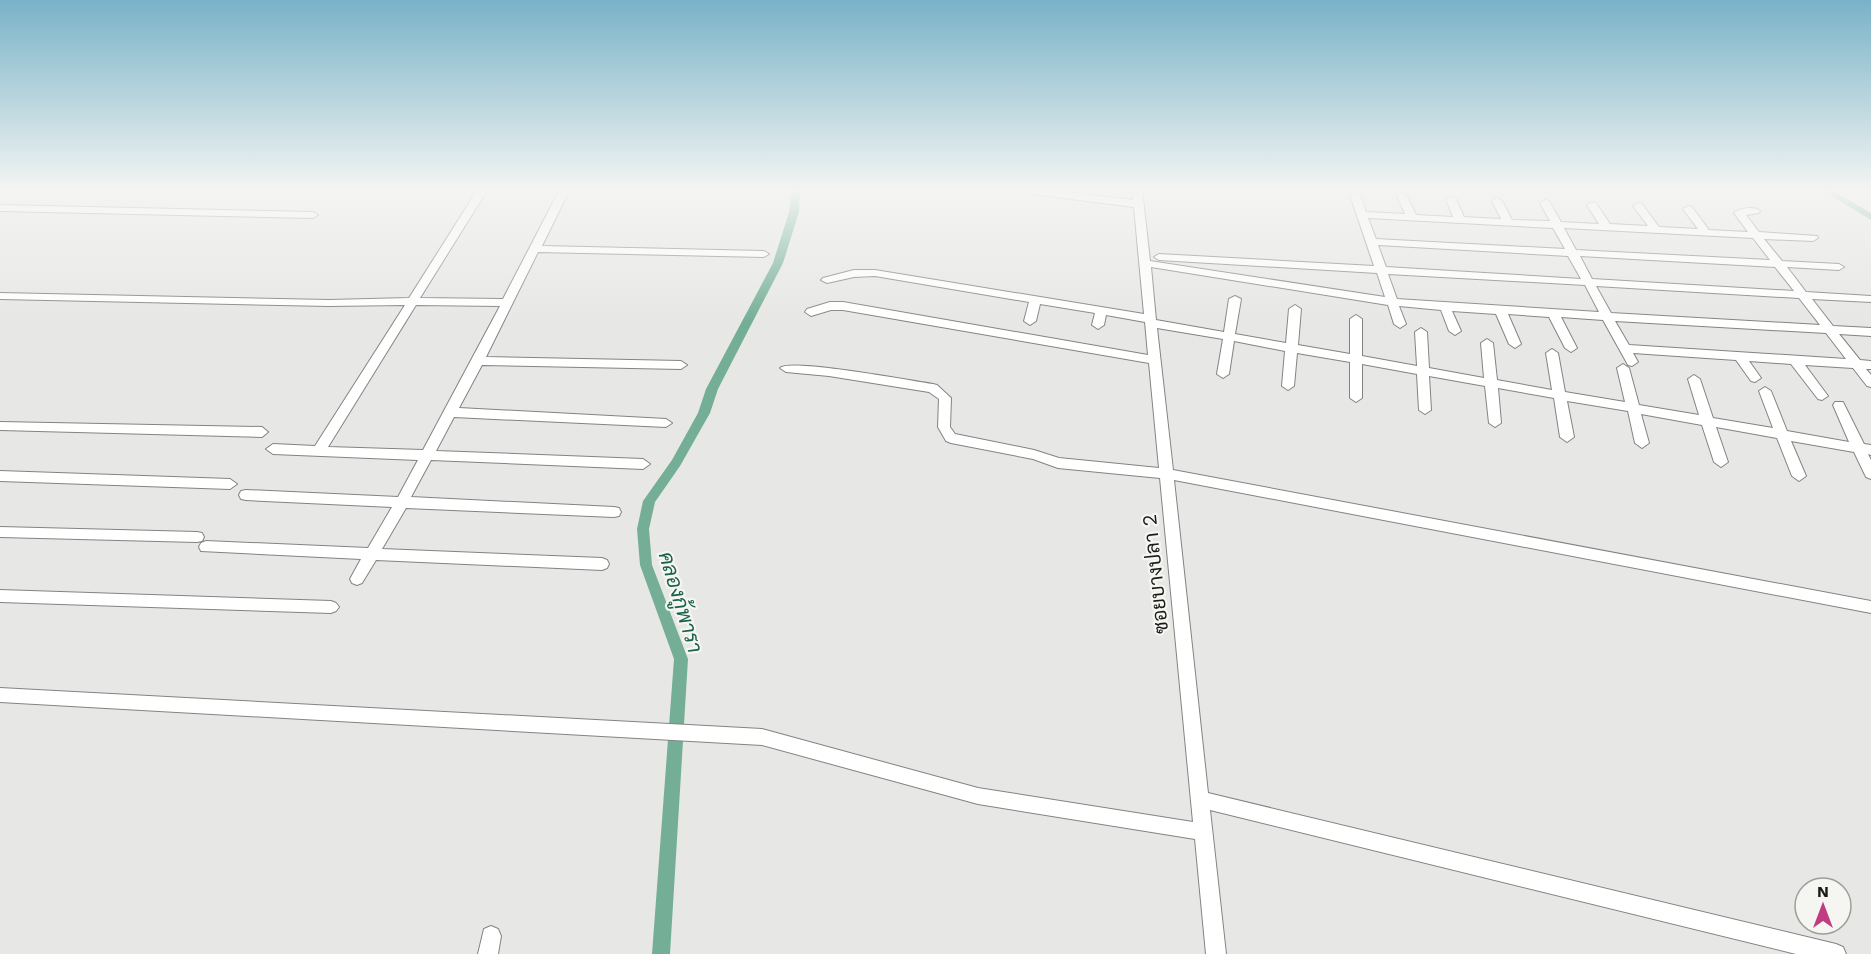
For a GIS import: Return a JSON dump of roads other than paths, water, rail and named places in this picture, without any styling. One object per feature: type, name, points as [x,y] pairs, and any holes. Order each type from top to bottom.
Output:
[{"type":"street","points":[[319,451],[456,234]]},
{"type":"street","points":[[357,579],[451,412],[543,234]]},
{"type":"street","name":"ซอยบางปลา 2","points":[[1142,234],[1216,954]]},
{"type":"street","points":[[1370,234],[1400,324]]},
{"type":"street","points":[[1562,234],[1624,349],[1632,408],[1642,443]]},
{"type":"street","points":[[1715,234],[1813,238]]},
{"type":"street","points":[[1754,234],[1871,382]]},
{"type":"street","points":[[1373,242],[1839,267]]},
{"type":"street","points":[[536,249],[764,254]]},
{"type":"street","points":[[1145,260],[1589,282],[1871,299]]},
{"type":"street","points":[[1175,263],[1392,302],[1871,332]]},
{"type":"street","points":[[827,280],[847,274],[867,272],[1035,298],[1229,337],[1865,448]]},
{"type":"street","points":[[0,296],[329,303],[363,301],[507,303]]},
{"type":"street","points":[[1030,321],[1035,298]]},
{"type":"street","points":[[1223,374],[1234,299]]},
{"type":"street","points":[[812,312],[830,306],[843,306],[1115,356],[1154,360]]},
{"type":"street","points":[[1445,307],[1455,331]]},
{"type":"street","points":[[1288,386],[1295,309]]},
{"type":"street","points":[[1098,325],[1102,310]]},
{"type":"street","points":[[1500,310],[1515,344]]},
{"type":"street","points":[[1553,313],[1571,348]]},
{"type":"street","points":[[1356,319],[1356,398]]},
{"type":"street","points":[[1421,332],[1425,410]]},
{"type":"street","points":[[1487,343],[1495,423]]},
{"type":"street","points":[[1624,349],[1871,365]]},
{"type":"street","points":[[1552,353],[1567,436]]},
{"type":"street","points":[[1739,356],[1755,378]]},
{"type":"street","points":[[1796,360],[1822,396]]},
{"type":"street","points":[[478,361],[681,365]]},
{"type":"street","points":[[786,368],[829,372],[937,390],[946,402],[945,431],[957,440],[1034,455],[1058,463],[1166,474],[1871,607]]},
{"type":"street","points":[[1694,379],[1721,462]]},
{"type":"street","points":[[1765,391],[1798,476]]},
{"type":"street","points":[[1839,405],[1865,448],[1871,474]]},
{"type":"street","points":[[451,412],[666,423]]},
{"type":"street","points":[[0,426],[262,432]]},
{"type":"street","points":[[273,449],[643,464]]},
{"type":"street","points":[[0,476],[230,484]]},
{"type":"street","points":[[246,495],[614,512]]},
{"type":"street","points":[[0,532],[201,542],[372,555],[602,564]]},
{"type":"street","points":[[0,597],[331,607]]},
{"type":"street","points":[[0,695],[762,737],[978,796],[1205,832]]},
{"type":"street","points":[[1202,800],[1836,954]]},
{"type":"waterway","name":"คลองกู้พารา","points":[[661,954],[681,659],[646,565],[643,529],[649,501],[676,463],[704,413],[712,389],[778,263],[787,234]]}]
